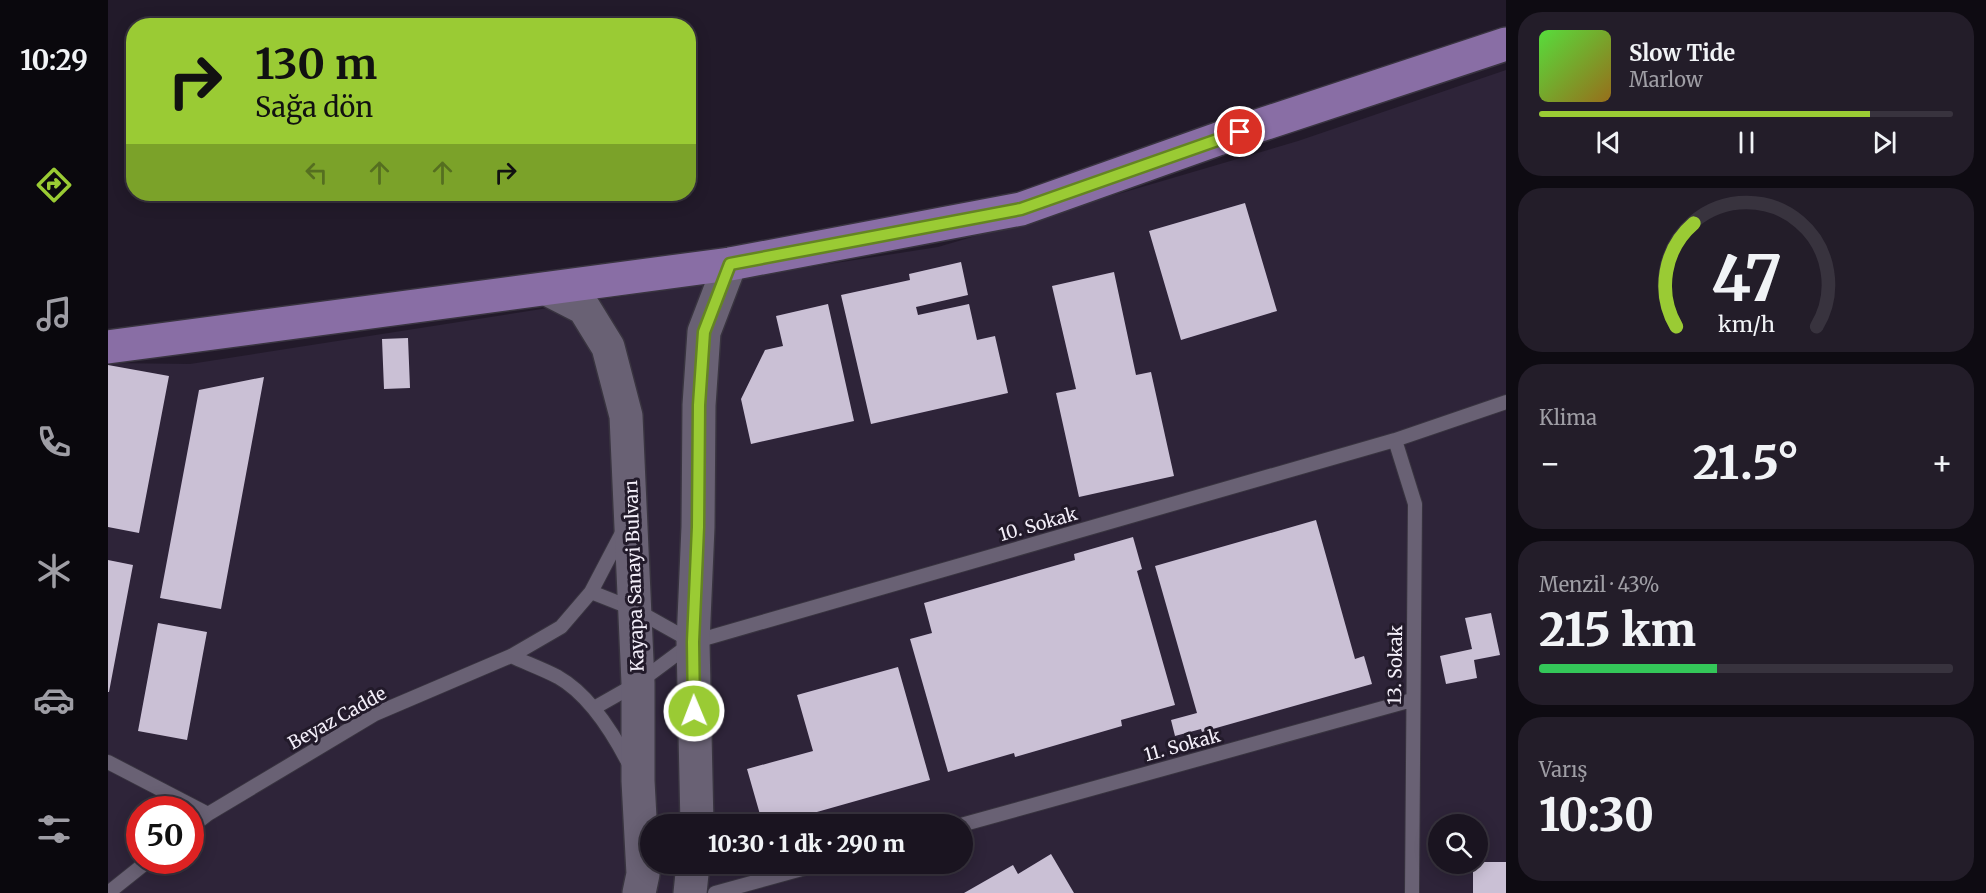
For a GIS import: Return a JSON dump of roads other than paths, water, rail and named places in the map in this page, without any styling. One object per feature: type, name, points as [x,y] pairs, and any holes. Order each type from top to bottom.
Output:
[{"type":"main road","points":[[108,347],[730,264],[1021,209],[1218,140],[1506,44]]},
{"type":"main road","points":[[696,814],[693,642],[698,527],[699,405],[704,332],[730,264]]},
{"type":"main road","name":"Kayapa Sanayi Bulvarı","points":[[547,289],[584,308],[608,347],[626,416],[638,683],[638,781],[643,874],[639,893]]},
{"type":"main road","points":[[690,893],[692,874]]},
{"type":"lane","name":"10. Sokak","points":[[594,708],[638,683],[693,642],[1395,440],[1506,402]]},
{"type":"lane","name":"13. Sokak","points":[[1395,440],[1415,504],[1412,893]]},
{"type":"lane","name":"Beyaz Cadde","points":[[204,817],[375,714],[511,656],[561,627],[591,592],[631,513]]},
{"type":"lane","points":[[591,592],[634,609],[693,642]]},
{"type":"lane","points":[[511,656],[560,678],[594,708],[616,738],[638,781]]},
{"type":"lane","name":"11. Sokak","points":[[973,822],[1412,700]]},
{"type":"lane","points":[[108,762],[208,814]]},
{"type":"lane","points":[[108,893],[132,874]]},
{"type":"lane","points":[[715,893],[784,874]]}]
